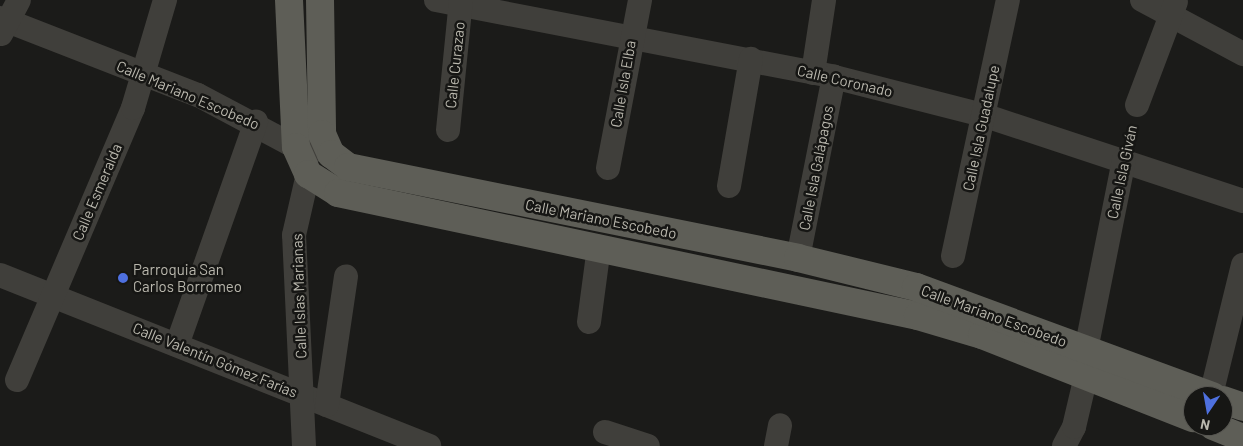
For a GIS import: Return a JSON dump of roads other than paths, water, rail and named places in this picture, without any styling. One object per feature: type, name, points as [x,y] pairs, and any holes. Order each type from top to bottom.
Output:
[{"type":"main road","points":[[289,0],[296,147],[308,174]]},
{"type":"main road","points":[[320,0],[322,134],[338,161]]},
{"type":"main road","name":"Calle Mariano Escobedo","points":[[338,161],[370,173],[798,258],[947,296],[1086,363],[1183,413]]},
{"type":"main road","name":"Calle Mariano Escobedo","points":[[308,174],[359,200],[599,248],[918,316],[1183,388]]},
{"type":"street","points":[[2,25],[19,0]]},
{"type":"street","name":"Calle Esmeralda","points":[[17,380],[145,74],[165,0]]},
{"type":"street","name":"Calle Coronado","points":[[436,0],[461,2],[824,75],[983,115],[1124,160],[1243,201]]},
{"type":"street","name":"Calle Isla Elba","points":[[608,168],[640,0]]},
{"type":"street","name":"Calle Isla Galápagos","points":[[798,258],[824,75],[824,0]]},
{"type":"street","name":"Calle Isla Guadalupe","points":[[953,256],[1008,0]]},
{"type":"street","points":[[1142,0],[1173,7],[1243,54]]},
{"type":"street","name":"Calle Curazao","points":[[448,130],[461,2]]},
{"type":"street","name":"Calle Isla Giván","points":[[1137,106],[1173,7]]},
{"type":"street","name":"Calle Mariano Escobedo","points":[[2,25],[145,74],[256,122],[296,147],[338,161]]},
{"type":"street","points":[[729,186],[751,59]]},
{"type":"street","points":[[177,345],[256,122]]},
{"type":"street","name":"Calle Isla Giván","points":[[1064,446],[1074,427],[1124,160]]},
{"type":"street","name":"Calle Islas Marianas","points":[[304,446],[294,235],[308,174]]},
{"type":"street","points":[[589,322],[599,248]]},
{"type":"street","points":[[1218,386],[1243,265]]},
{"type":"street","name":"Calle Valentín Gómez Farías","points":[[0,276],[54,295],[429,446]]},
{"type":"street","points":[[327,405],[346,276]]},
{"type":"street","points":[[605,432],[648,446]]},
{"type":"place","name":"Parroquia San Carlos Borromeo","points":[[123,278]]}]
